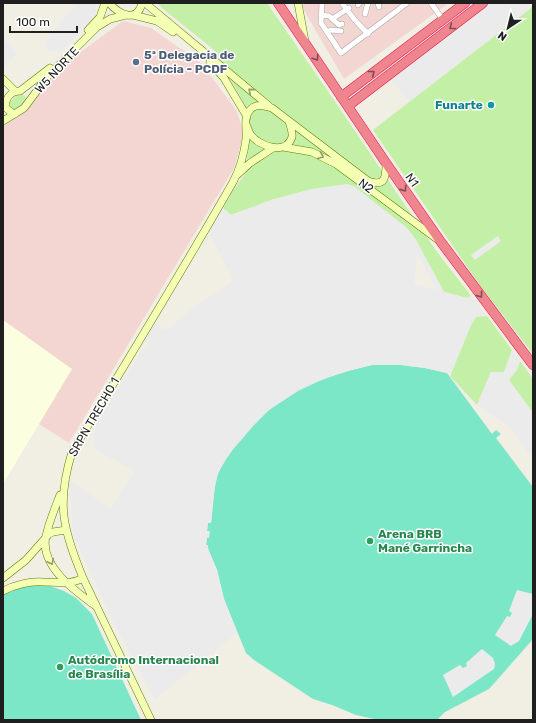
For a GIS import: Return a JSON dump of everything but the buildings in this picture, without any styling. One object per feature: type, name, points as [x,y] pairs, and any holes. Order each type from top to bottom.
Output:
[{"type":"highway","name":"N1","points":[[278,3],[441,242],[533,365]]},
{"type":"highway","points":[[341,97],[465,3]]},
{"type":"highway","points":[[348,106],[483,3]]},
{"type":"main road","name":"W5 NORTE","points":[[17,91],[44,73],[81,38],[100,17],[104,3]]},
{"type":"main road","points":[[109,3],[119,12],[129,15],[157,21],[208,61],[224,78],[246,115],[246,124],[251,135],[259,142],[273,148],[287,144],[292,138],[292,131],[289,121],[143,3],[139,10],[129,15]]},
{"type":"main road","points":[[298,3],[305,41]]},
{"type":"main road","name":"W5 NORTE","points":[[28,101],[56,66],[74,52],[97,27],[110,19],[129,15]]},
{"type":"main road","points":[[3,79],[17,91],[26,95],[28,101],[24,108],[3,121]]},
{"type":"main road","points":[[15,114],[12,113],[4,104],[11,94],[17,91]]},
{"type":"main road","points":[[246,115],[254,106],[259,105],[272,108]]},
{"type":"main road","name":"N2","points":[[289,121],[368,181],[381,183],[385,179],[386,163]]},
{"type":"main road","name":"SRPN TRECHO 1","points":[[151,720],[83,578],[75,557],[66,530],[62,501],[63,488],[72,452],[188,260],[237,175],[244,153],[246,124]]},
{"type":"main road","name":"N2","points":[[283,146],[312,152],[336,164],[441,242]]},
{"type":"main road","name":"SRPN TRECHO 1","points":[[237,175],[250,163],[273,148]]},
{"type":"main road","points":[[63,488],[46,537],[46,549],[51,565],[66,582],[98,607]]},
{"type":"main road","points":[[38,547],[50,525]]},
{"type":"main road","points":[[3,578],[26,560],[46,537],[53,532],[66,530]]},
{"type":"main road","points":[[3,591],[26,583],[66,582],[83,578]]},
{"type":"main road","points":[[54,582],[75,590]]},
{"type":"street","points":[[342,3],[368,34]]},
{"type":"street","points":[[365,14],[368,3]]},
{"type":"street","points":[[321,4],[323,15],[321,23],[329,31],[341,54],[407,3]]},
{"type":"street","points":[[431,3],[443,20]]},
{"type":"street","points":[[329,31],[333,17],[348,9]]},
{"type":"street","points":[[323,15],[333,17],[339,24],[342,24]]},
{"type":"street","points":[[350,24],[356,19]]},
{"type":"street","points":[[329,31],[341,31]]},
{"type":"shaded area","points":[[77,3],[96,3],[96,13],[79,34],[59,53],[57,50],[50,51],[45,47],[45,41]]},
{"type":"shaded area","points":[[307,3],[449,3],[344,79],[302,6]]},
{"type":"shaded area","points":[[490,3],[525,3],[530,9],[409,102],[391,79]]},
{"type":"shaded area","points":[[123,21],[151,28],[201,63],[236,110],[244,133],[234,168],[69,443],[39,424],[71,369],[3,320],[3,127],[27,110],[51,78],[71,59]]},
{"type":"shaded area","points":[[3,39],[17,53],[3,69]]},
{"type":"shaded area","points":[[347,184],[354,186],[407,228],[416,240],[444,292],[467,298],[471,296],[487,316],[476,317],[472,322],[450,376],[447,373],[425,368],[401,365],[372,365],[343,372],[298,391],[269,410],[231,451],[218,473],[211,523],[208,523],[207,531],[210,531],[209,538],[207,538],[206,545],[208,545],[217,570],[224,599],[237,633],[155,699],[114,624],[73,534],[69,480],[111,509],[134,471],[95,449],[93,438],[96,425],[144,347],[149,348],[148,343],[144,340],[156,322],[160,328],[165,330],[172,326],[190,310],[230,283],[232,278],[209,231],[223,208],[231,215],[274,199],[311,189]],"holes":[[[417,254],[437,290],[414,284]]]},
{"type":"shaded area","points":[[498,236],[501,241],[475,260],[471,255]]},
{"type":"shaded area","points":[[3,320],[72,369],[3,484]]},
{"type":"shaded area","points":[[512,350],[520,361],[517,370],[509,380],[533,413],[533,455],[531,456],[510,428],[477,405],[491,372],[504,372]]},
{"type":"shaded area","points":[[517,590],[533,594],[533,614],[519,641],[511,646],[495,635],[507,616],[510,617],[512,613],[509,611]]},
{"type":"shaded area","points":[[482,649],[493,658],[495,664],[494,669],[453,697],[443,675],[460,665],[463,668],[467,666],[466,663]]},
{"type":"green space","points":[[158,3],[267,3],[434,248],[471,296],[467,298],[444,292],[416,240],[407,228],[274,199],[231,215],[223,208],[233,190],[246,173],[249,133],[245,105],[213,49],[162,8]]},
{"type":"green space","points":[[533,6],[533,354],[481,287],[373,130]]},
{"type":"green space","points":[[20,94],[24,95],[26,98],[26,103],[13,111],[10,108],[10,103]]},
{"type":"green space","points":[[487,316],[512,350],[504,372],[491,372],[477,405],[450,376],[471,325],[476,317]]},
{"type":"green space","points":[[520,361],[533,379],[533,413],[509,380]]},
{"type":"green space","name":"Arena BRB Mané Garrincha","points":[[372,365],[401,365],[447,373],[492,434],[496,430],[501,434],[496,438],[533,487],[533,639],[489,689],[445,712],[437,720],[379,720],[356,715],[313,699],[254,660],[246,653],[224,599],[217,570],[206,545],[207,537],[210,531],[207,531],[208,522],[211,523],[214,492],[218,474],[228,455],[265,413],[280,401],[305,387],[344,372]]},
{"type":"green space","name":"Autódromo Internacional de Brasília","points":[[39,585],[50,586],[64,591],[76,598],[92,614],[141,720],[3,720],[3,595],[21,588]]},
{"type":"place","name":"5ª Delegacia de Polícia - PCDF","points":[[136,62]]},
{"type":"place","name":"Funarte","points":[[491,105]]},
{"type":"place","name":"Arena BRB Mané Garrincha","points":[[370,541]]},
{"type":"place","name":"Autódromo Internacional de Brasília","points":[[60,667]]}]
